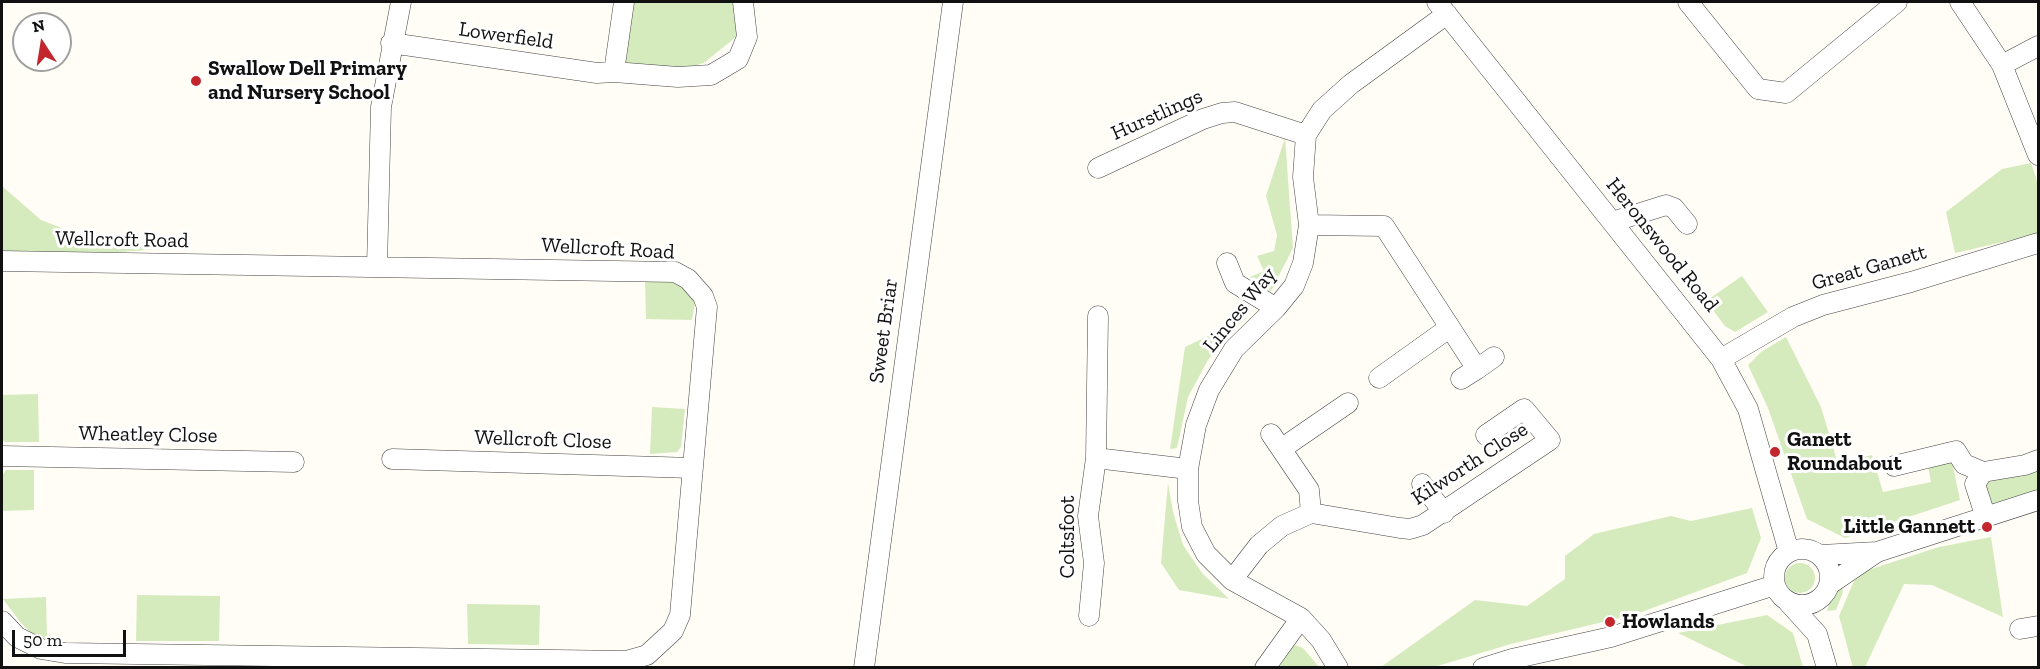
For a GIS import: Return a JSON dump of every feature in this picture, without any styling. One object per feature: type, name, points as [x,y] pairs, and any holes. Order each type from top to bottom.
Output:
[{"type":"street","points":[[377,266],[381,107],[391,43],[401,2]]},
{"type":"street","points":[[614,72],[624,2]]},
{"type":"street","name":"Lowerfield","points":[[391,43],[597,73],[614,72],[678,77],[711,75],[738,59],[747,37],[743,2]]},
{"type":"street","name":"Sweet Briar","points":[[864,668],[953,2]]},
{"type":"street","points":[[1688,2],[1758,89],[1786,93],[1897,2]]},
{"type":"street","points":[[1960,2],[2002,65],[2038,155]]},
{"type":"street","name":"Linces Way","points":[[1338,668],[1321,640],[1301,618],[1233,580],[1206,554],[1192,527],[1188,501],[1188,469],[1196,425],[1209,390],[1234,350],[1276,308],[1294,286],[1303,264],[1309,225],[1303,177],[1306,135],[1322,110],[1442,8]]},
{"type":"street","name":"Heronswood Road","points":[[1442,8],[1721,359],[1748,409],[1789,552]]},
{"type":"street","points":[[2002,65],[2038,46]]},
{"type":"street","name":"Hurstlings","points":[[1098,168],[1203,119],[1222,113],[1235,112],[1306,135]]},
{"type":"street","points":[[1612,222],[1666,205],[1674,208],[1687,224]]},
{"type":"street","points":[[1309,225],[1384,226],[1454,335],[1469,374],[1494,357]]},
{"type":"street","name":"Great Ganett","points":[[1721,359],[1759,335],[1823,304],[1911,282],[2038,243]]},
{"type":"street","name":"Wellcroft Road","points":[[2,261],[132,265],[377,266],[675,272],[688,279],[703,296],[707,307],[680,615],[673,631],[646,655],[626,661],[340,662],[65,653],[41,649],[17,637],[2,621]]},
{"type":"street","points":[[1227,263],[1235,282],[1276,308]]},
{"type":"street","name":"Coltsfoot","points":[[1089,616],[1094,563],[1088,516],[1096,458],[1098,316]]},
{"type":"street","points":[[1379,378],[1454,335]]},
{"type":"street","points":[[1233,580],[1259,545],[1274,532],[1311,513],[1309,490],[1276,442],[1348,403]]},
{"type":"street","name":"Kilworth Close","points":[[1311,513],[1410,529],[1433,520],[1550,440],[1524,409],[1486,435]]},
{"type":"street","points":[[1894,466],[1956,451],[1964,464],[1983,472],[2025,465],[2038,460]]},
{"type":"street","name":"Wheatley Close","points":[[2,456],[294,462]]},
{"type":"street","points":[[1096,458],[1188,469]]},
{"type":"street","name":"Wellcroft Close","points":[[392,459],[693,468]]},
{"type":"street","points":[[1983,472],[1975,484],[1986,518]]},
{"type":"street","points":[[1422,484],[1444,513]]},
{"type":"street","points":[[1827,668],[1817,634],[1779,594],[1775,585],[1775,569],[1781,558],[1789,552],[1807,549],[1821,555],[1877,552],[2038,501]]},
{"type":"street","points":[[1788,602],[1808,605],[1877,552]]},
{"type":"street","points":[[1817,634],[1828,589],[1829,569],[1821,555]]},
{"type":"street","points":[[1484,668],[1512,658],[1611,637],[1775,585]]},
{"type":"street","points":[[1265,668],[1301,618]]},
{"type":"green space","points":[[631,2],[733,2],[741,14],[742,26],[736,37],[705,62],[686,70],[628,65],[623,58]]},
{"type":"green space","points":[[1285,138],[1293,248],[1271,291],[1266,290],[1250,277],[1264,271],[1257,256],[1274,251],[1277,235],[1266,196]]},
{"type":"green space","points":[[2031,163],[2038,184],[2038,234],[1955,253],[1946,212],[2002,169]]},
{"type":"green space","points":[[2,186],[41,220],[91,239],[163,249],[73,255],[2,254]]},
{"type":"green space","points":[[1742,276],[1768,312],[1735,332],[1725,326],[1706,301]]},
{"type":"green space","points":[[674,279],[696,298],[692,320],[646,319],[645,280]]},
{"type":"green space","points":[[1248,317],[1227,335],[1208,360],[1188,397],[1177,448],[1170,449],[1185,347]]},
{"type":"green space","points":[[1786,337],[1821,407],[1838,464],[1872,455],[1883,492],[1931,482],[1928,466],[1952,461],[1960,500],[1845,538],[1807,519],[1768,408],[1748,365],[1761,352]]},
{"type":"green space","points":[[38,394],[39,442],[5,442],[2,439],[2,395]]},
{"type":"green space","points":[[652,407],[685,409],[681,447],[677,452],[650,454]]},
{"type":"green space","points":[[2038,468],[2038,491],[1996,505],[1987,501],[1981,486],[1996,471]]},
{"type":"green space","points":[[6,470],[34,470],[34,510],[2,511],[2,476]]},
{"type":"green space","points":[[1168,483],[1173,512],[1183,545],[1202,573],[1229,599],[1179,590],[1161,563]]},
{"type":"green space","points":[[1752,508],[1761,538],[1747,573],[1636,614],[1511,644],[1434,667],[1381,667],[1475,600],[1527,606],[1565,579],[1565,556],[1594,534],[1671,516],[1691,521]]},
{"type":"green space","points":[[1991,537],[2003,617],[1932,585],[1904,584],[1865,667],[1853,668],[1839,616],[1854,581],[1865,571],[1939,547]]},
{"type":"green space","points":[[1800,563],[1810,568],[1815,578],[1810,588],[1800,593],[1790,588],[1785,578],[1790,568]]},
{"type":"green space","points":[[1841,583],[1843,592],[1836,610],[1827,611],[1832,594]]},
{"type":"green space","points":[[137,595],[220,596],[219,641],[136,641]]},
{"type":"green space","points":[[46,597],[47,639],[31,633],[3,599]]},
{"type":"green space","points":[[467,604],[540,605],[539,645],[468,644]]},
{"type":"green space","points":[[1767,615],[1793,633],[1803,667],[1748,667],[1678,633]]},
{"type":"green space","points":[[1292,644],[1303,648],[1319,667],[1279,668]]},
{"type":"place","name":"Swallow Dell Primary and Nursery School","points":[[196,81]]},
{"type":"place","name":"Ganett Roundabout","points":[[1775,452]]},
{"type":"place","name":"Little Gannett","points":[[1987,527]]},
{"type":"place","name":"Howlands","points":[[1610,622]]}]
